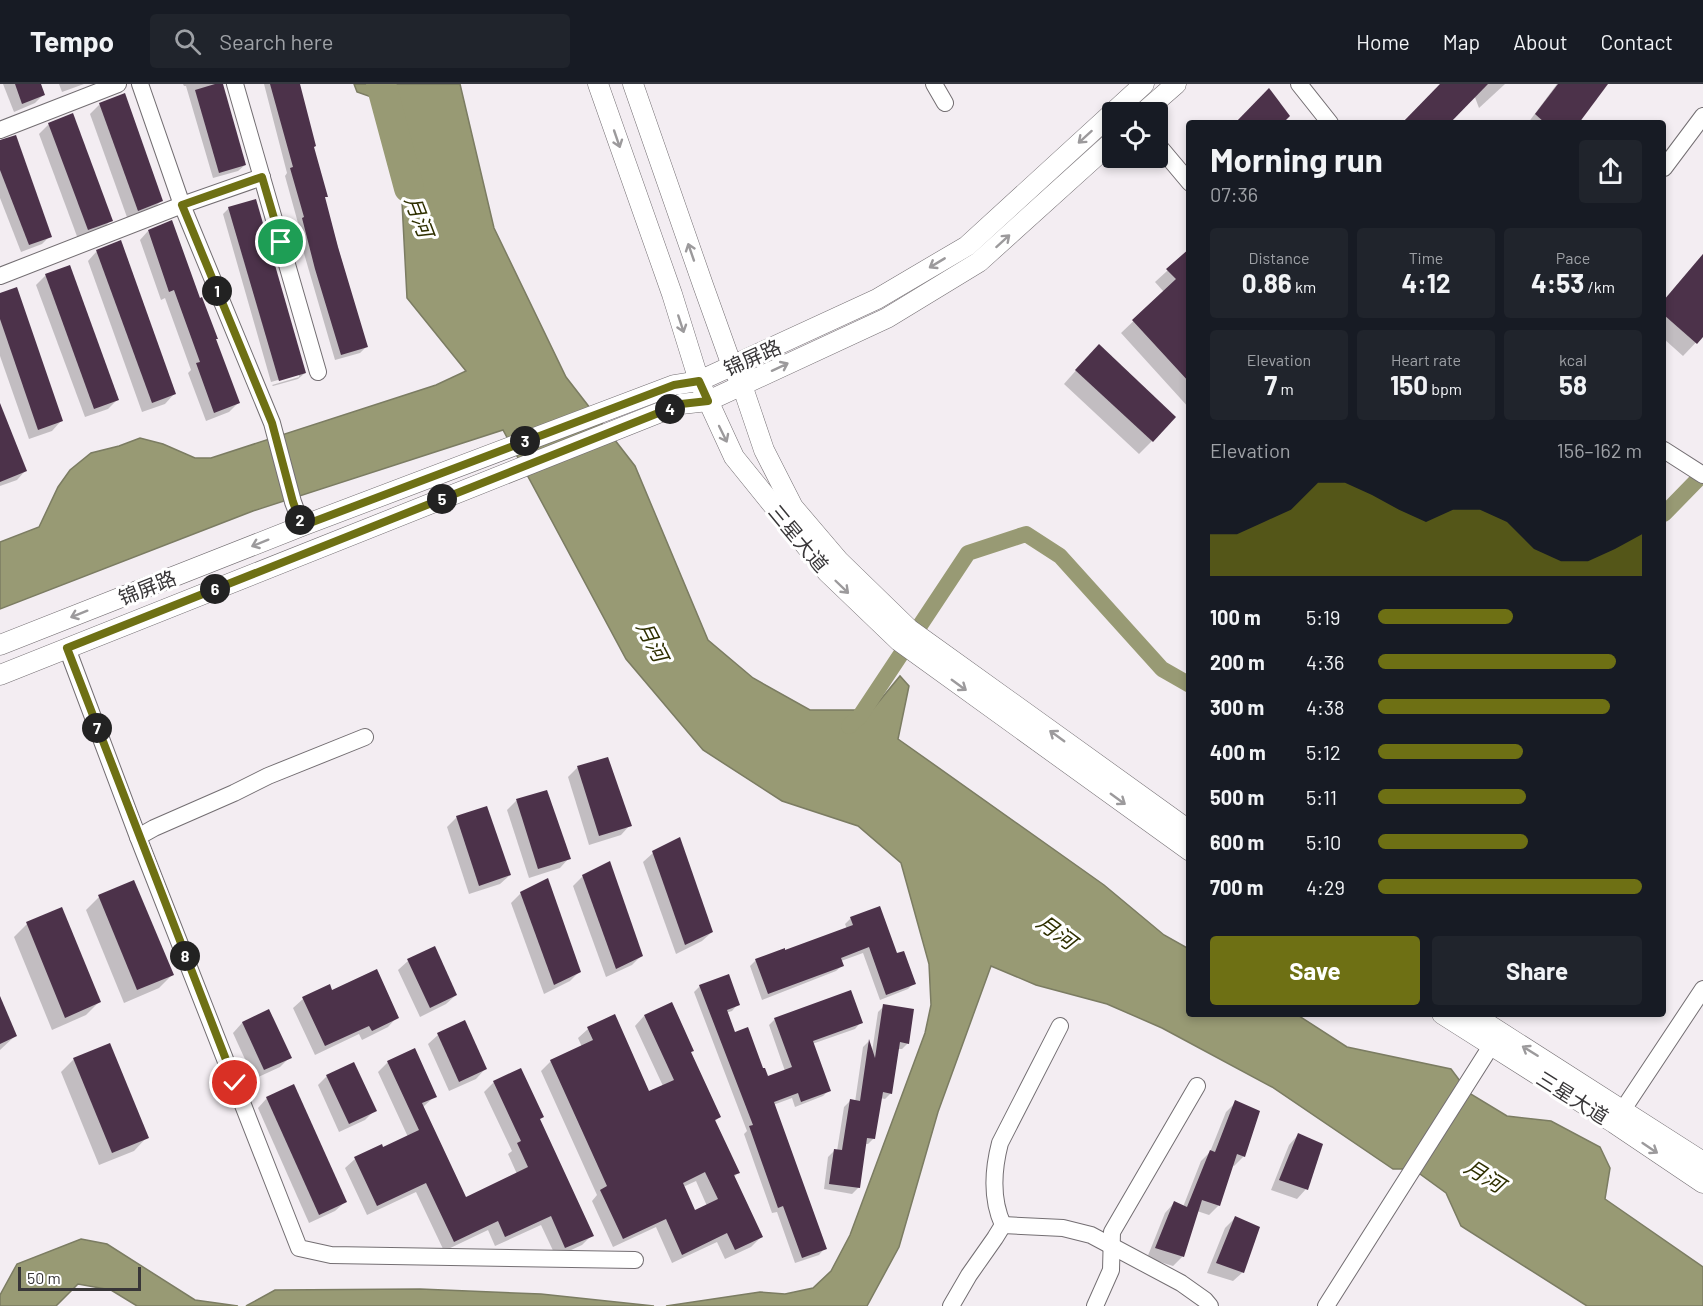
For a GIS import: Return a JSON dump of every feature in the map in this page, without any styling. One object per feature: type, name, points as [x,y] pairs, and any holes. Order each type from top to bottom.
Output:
[{"type":"street","points":[[0,130],[118,84]]},
{"type":"street","points":[[140,84],[182,205],[272,423],[293,502],[302,526]]},
{"type":"street","points":[[235,84],[318,372]]},
{"type":"street","name":"三星大道","points":[[598,84],[672,294],[699,381],[734,457],[827,572],[918,645],[1186,848]]},
{"type":"street","name":"三星大道","points":[[633,84],[732,366],[742,385],[764,450],[793,507],[900,631]]},
{"type":"street","points":[[934,84],[945,103]]},
{"type":"street","name":"锦屏路","points":[[0,645],[302,526],[604,411],[674,385],[699,381],[878,299],[967,246],[1144,84]]},
{"type":"street","points":[[1155,102],[1176,84]]},
{"type":"street","points":[[1299,84],[1328,120]]},
{"type":"street","points":[[1666,165],[1703,116]]},
{"type":"street","name":"锦屏路","points":[[0,675],[681,404],[708,401],[887,318],[979,262],[1102,151]]},
{"type":"street","points":[[1168,157],[1186,178]]},
{"type":"street","points":[[0,276],[182,205],[262,177]]},
{"type":"street","points":[[1670,454],[1703,475]]},
{"type":"street","name":"三星大道","points":[[918,645],[1186,828]]},
{"type":"street","points":[[67,648],[138,837],[299,1248],[331,1255],[635,1260]]},
{"type":"street","points":[[138,837],[267,776],[365,737]]},
{"type":"street","points":[[1618,1116],[1703,988]]},
{"type":"street","name":"三星大道","points":[[1448,1017],[1496,1039],[1618,1116],[1703,1162]]},
{"type":"street","name":"三星大道","points":[[1475,1017],[1496,1039]]},
{"type":"street","points":[[951,1306],[1003,1225],[993,1181],[1000,1143],[1060,1026]]},
{"type":"street","points":[[1326,1306],[1496,1039]]},
{"type":"street","points":[[1095,1306],[1111,1270],[1112,1232],[1197,1086]]},
{"type":"street","name":"三星大道","points":[[1618,1116],[1703,1184]]},
{"type":"street","points":[[1003,1225],[1063,1228],[1091,1235],[1181,1283],[1210,1306]]},
{"type":"water","points":[[354,84],[460,84],[494,228],[566,377],[635,466],[708,640],[753,678],[810,710],[872,710],[900,676],[909,686],[898,739],[1104,885],[1164,935],[1186,947],[1186,1017],[1301,1017],[1347,1047],[1451,1069],[1469,1093],[1507,1116],[1551,1121],[1600,1147],[1610,1168],[1605,1199],[1703,1267],[1703,1306],[1587,1306],[1461,1226],[1446,1193],[1413,1169],[1393,1169],[1272,1087],[1162,1028],[1107,1004],[1036,985],[991,966],[938,1112],[899,1247],[867,1306],[666,1306],[760,1292],[785,1294],[813,1288],[831,1271],[850,1235],[925,1033],[931,1005],[929,964],[901,863],[858,826],[782,801],[703,750],[626,659],[503,430],[253,511],[0,609],[0,542],[39,527],[58,487],[70,470],[91,453],[140,438],[163,444],[195,458],[211,458],[436,385],[466,371],[407,298],[397,106],[357,92]]},
{"type":"water","points":[[81,1239],[107,1244],[195,1300],[238,1306],[137,1306],[111,1290],[78,1284],[56,1306],[0,1306],[0,1295],[17,1264]]},
{"type":"water","points":[[420,1289],[541,1294],[654,1306],[246,1306],[275,1290]]},
{"type":"building","points":[[15,84],[41,84],[45,95],[22,104]]},
{"type":"building","points":[[223,84],[246,165],[219,173],[195,90]]},
{"type":"building","points":[[270,84],[300,84],[328,197],[325,197],[368,347],[341,355],[315,269],[302,218],[304,217],[290,168],[293,167]]},
{"type":"building","points":[[1440,84],[1488,84],[1453,120],[1405,120]]},
{"type":"building","points":[[1558,84],[1608,84],[1581,120],[1542,120],[1535,114]]},
{"type":"building","points":[[1269,88],[1290,116],[1286,120],[1238,120]]},
{"type":"building","points":[[125,93],[163,201],[138,211],[99,103]]},
{"type":"building","points":[[73,113],[113,221],[88,230],[48,123]]},
{"type":"building","points":[[16,135],[52,237],[29,245],[0,170],[0,140]]},
{"type":"building","points":[[256,199],[306,373],[279,381],[228,207]]},
{"type":"building","points":[[172,220],[240,403],[214,413],[196,363],[200,362],[174,290],[169,292],[148,230]]},
{"type":"building","points":[[121,240],[176,394],[152,403],[96,250]]},
{"type":"building","points":[[1186,252],[1186,379],[1132,320],[1176,279],[1166,269]]},
{"type":"building","points":[[1703,254],[1703,337],[1697,344],[1666,317],[1666,298]]},
{"type":"building","points":[[70,265],[119,400],[94,409],[45,274]]},
{"type":"building","points":[[17,287],[63,421],[38,430],[0,319],[0,293]]},
{"type":"building","points":[[1099,344],[1176,417],[1153,442],[1075,370]]},
{"type":"building","points":[[0,403],[27,471],[0,482]]},
{"type":"building","points":[[608,757],[632,826],[599,836],[577,766]]},
{"type":"building","points":[[547,790],[571,859],[538,869],[516,799]]},
{"type":"building","points":[[487,806],[511,875],[479,886],[456,816]]},
{"type":"building","points":[[680,837],[713,932],[685,945],[652,851]]},
{"type":"building","points":[[610,861],[643,956],[616,969],[582,875]]},
{"type":"building","points":[[548,878],[581,972],[554,985],[520,892]]},
{"type":"building","points":[[134,880],[174,975],[137,990],[98,895]]},
{"type":"building","points":[[880,906],[897,953],[904,951],[916,984],[886,995],[869,947],[841,958],[844,966],[768,994],[755,959],[853,925],[850,917]]},
{"type":"building","points":[[62,907],[101,1002],[65,1018],[26,922]]},
{"type":"building","points":[[435,946],[457,995],[430,1008],[407,959]]},
{"type":"building","points":[[377,969],[399,1018],[372,1031],[369,1026],[325,1046],[302,997],[330,984],[332,990]]},
{"type":"building","points":[[729,974],[740,1005],[727,1010],[735,1032],[748,1027],[768,1076],[792,1067],[774,1018],[851,990],[863,1023],[813,1041],[831,1091],[801,1102],[798,1093],[774,1102],[827,1249],[802,1258],[783,1206],[778,1208],[749,1126],[753,1125],[699,985]]},
{"type":"building","points":[[0,996],[17,1036],[0,1044]]},
{"type":"building","points":[[672,1002],[694,1051],[691,1052],[721,1117],[715,1120],[740,1173],[734,1175],[763,1237],[735,1250],[727,1233],[682,1255],[666,1219],[623,1239],[600,1190],[607,1186],[550,1060],[593,1040],[587,1027],[615,1014],[649,1091],[674,1080],[644,1015]],"holes":[[[705,1172],[718,1199],[695,1210],[683,1183]]]},
{"type":"building","points":[[883,1004],[914,1009],[909,1044],[900,1042],[892,1094],[883,1092],[875,1139],[867,1138],[860,1188],[829,1184],[834,1149],[842,1150],[850,1099],[860,1101],[869,1039],[875,1058]]},
{"type":"building","points":[[269,1009],[292,1058],[264,1070],[242,1022]]},
{"type":"building","points":[[465,1020],[487,1069],[459,1082],[437,1033]]},
{"type":"building","points":[[110,1043],[149,1138],[112,1153],[73,1058]]},
{"type":"building","points":[[415,1048],[437,1097],[422,1103],[466,1197],[528,1167],[517,1143],[521,1141],[493,1081],[521,1068],[544,1117],[540,1119],[594,1236],[565,1248],[551,1216],[505,1237],[498,1221],[454,1242],[426,1183],[377,1206],[354,1157],[382,1144],[383,1147],[419,1130],[387,1061]]},
{"type":"building","points":[[354,1062],[377,1111],[349,1124],[326,1075]]},
{"type":"building","points":[[294,1084],[347,1202],[319,1215],[266,1097]]},
{"type":"building","points":[[1235,1100],[1260,1111],[1245,1157],[1237,1154],[1220,1206],[1202,1200],[1184,1257],[1155,1248],[1174,1201],[1187,1207],[1210,1150],[1215,1152]]},
{"type":"building","points":[[1298,1133],[1323,1144],[1308,1190],[1279,1180]]},
{"type":"building","points":[[1235,1216],[1260,1227],[1244,1273],[1216,1263]]},
{"type":"waterway","name":"月河","points":[[381,84],[409,188]]},
{"type":"waterway","points":[[1666,512],[1703,474]]},
{"type":"waterway","points":[[849,726],[860,716],[968,553],[1026,534],[1060,556],[1162,669],[1186,683]]},
{"type":"route","points":[[235,1083],[138,837],[67,648],[681,404],[708,401],[699,381],[674,385],[302,526],[293,502],[272,423],[182,205],[262,177],[281,242]]}]
